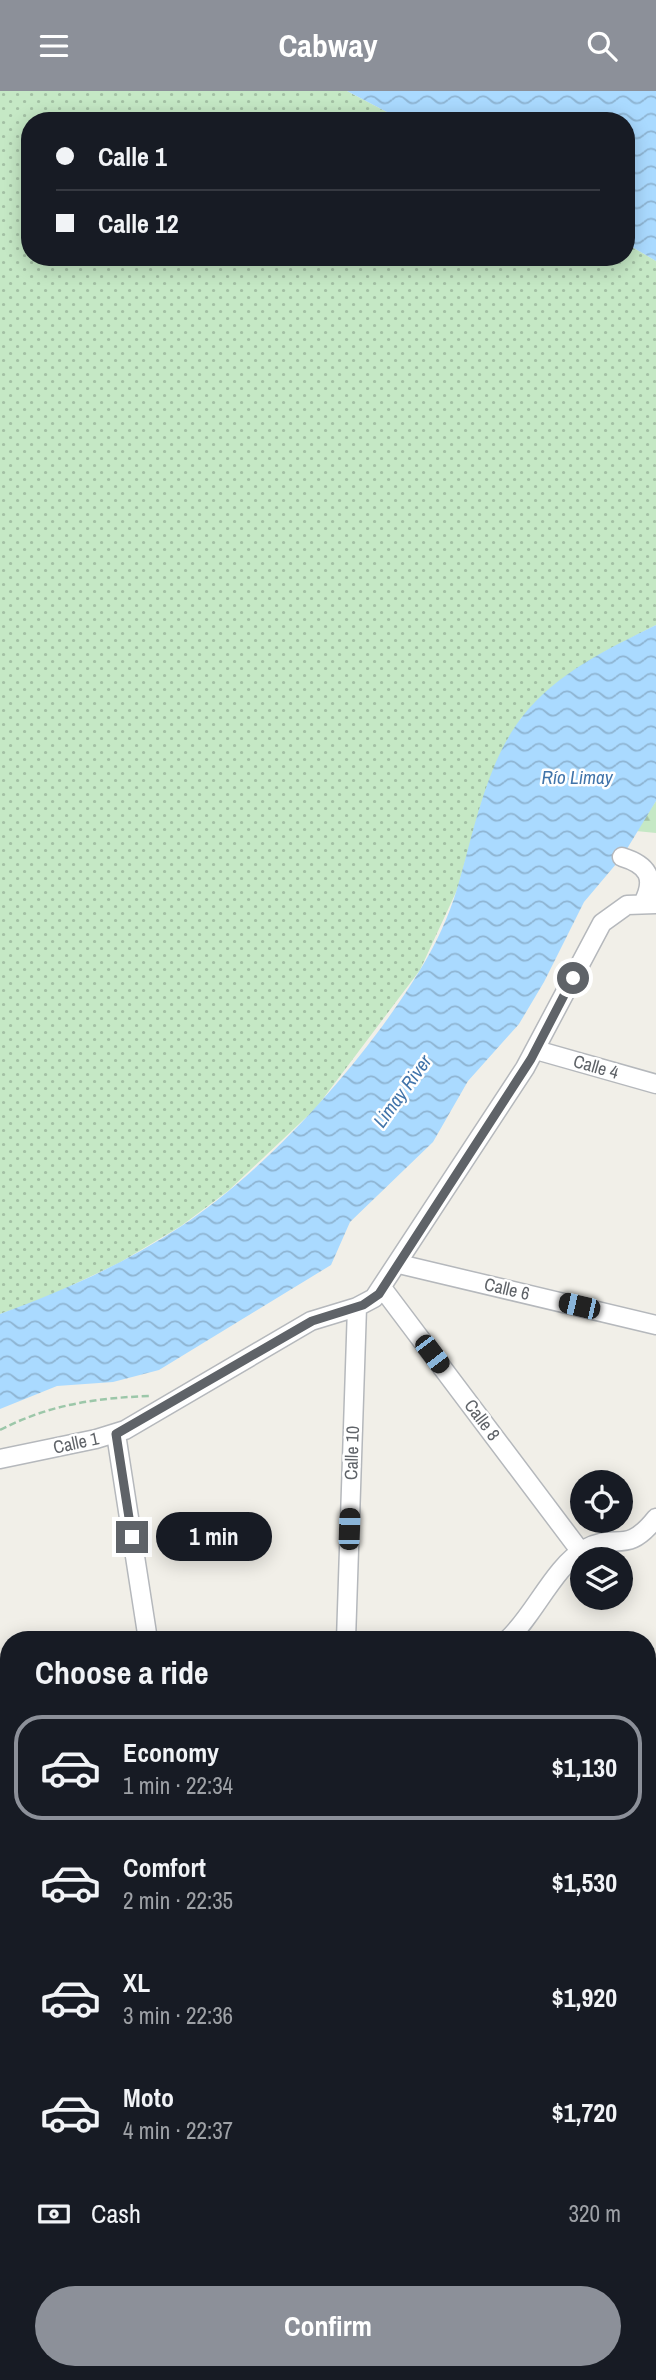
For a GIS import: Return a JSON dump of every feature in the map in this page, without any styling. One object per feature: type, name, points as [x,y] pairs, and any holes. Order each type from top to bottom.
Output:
[{"type":"street","points":[[622,857],[644,866],[650,876],[649,904]]},
{"type":"street","name":"Calle 1","points":[[0,1459],[116,1434],[312,1321],[357,1307],[374,1298],[383,1289],[536,1050],[602,923],[620,908],[649,904]]},
{"type":"street","name":"Calle 4","points":[[536,1050],[656,1084]]},
{"type":"street","name":"Calle 6","points":[[399,1263],[656,1325]]},
{"type":"street","name":"Calle 8","points":[[383,1289],[577,1547]]},
{"type":"street","name":"Calle 10","points":[[346,1631],[357,1307]]},
{"type":"street","points":[[116,1434],[147,1631]]},
{"type":"street","points":[[592,1547],[635,1540],[656,1518]]},
{"type":"street","points":[[515,1631],[570,1565]]},
{"type":"path","points":[[0,1430],[42,1411],[91,1399],[161,1395]]},
{"type":"green space","points":[[0,91],[347,91],[387,112],[21,112],[21,266],[635,266],[635,249],[656,261],[656,625],[604,652],[521,718],[500,756],[483,798],[457,890],[420,970],[316,1108],[228,1191],[181,1226],[119,1263],[43,1299],[0,1314]]},
{"type":"green space","points":[[656,801],[656,833],[636,831]]},
{"type":"water","points":[[347,91],[656,91],[656,261],[635,249],[635,112],[387,112]]},
{"type":"water","name":"Río Limay","points":[[656,625],[656,801],[622,857],[584,902],[544,982],[519,1024],[468,1081],[433,1142],[350,1222],[331,1265],[159,1370],[113,1382],[57,1386],[0,1409],[0,1314],[93,1276],[180,1227],[247,1175],[313,1111],[372,1040],[431,951],[454,899],[490,777],[509,736],[522,717],[551,687],[584,663]]},
{"type":"route","points":[[132,1537],[116,1434],[312,1321],[363,1305],[379,1294],[531,1059],[573,978]]},
{"type":"water label","name":"Limay River","points":[[402,1091]]}]
